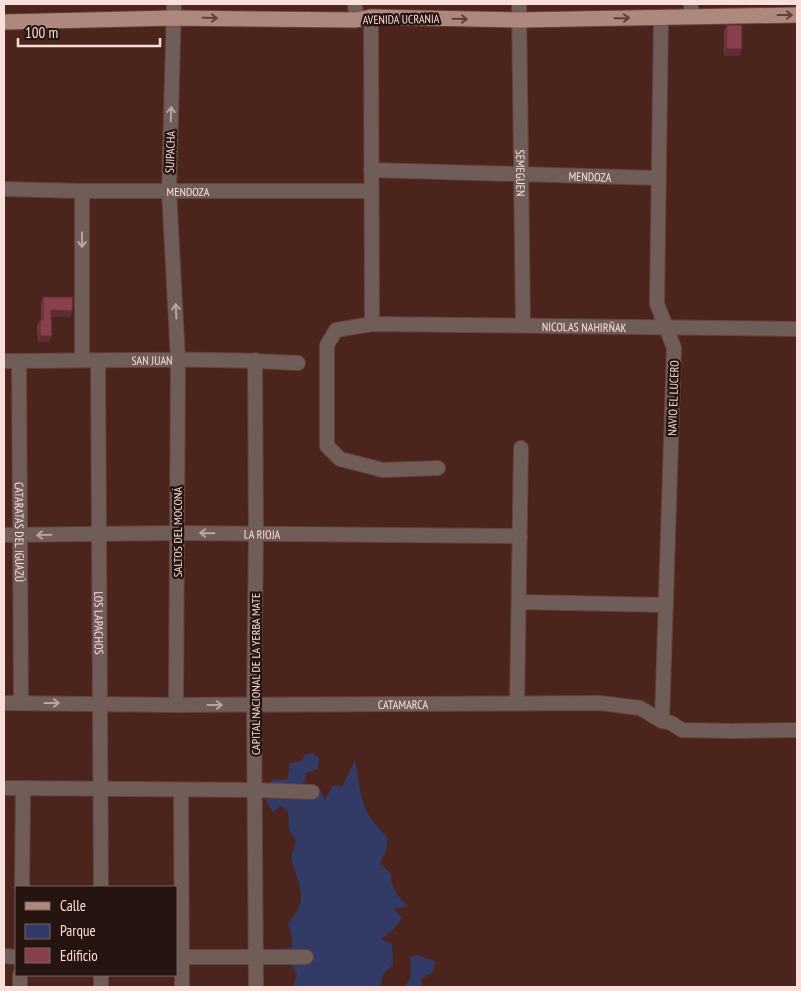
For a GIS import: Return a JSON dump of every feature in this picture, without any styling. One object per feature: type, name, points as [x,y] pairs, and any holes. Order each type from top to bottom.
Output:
[{"type":"main road","name":"AVENIDA UCRANIA","points":[[4,22],[174,11],[356,20],[371,17],[519,20],[661,18],[691,10],[797,15]]},
{"type":"street","points":[[355,4],[356,20]]},
{"type":"street","name":"SEMEGUEN","points":[[519,4],[523,325]]},
{"type":"street","name":"SUIPACHA","points":[[174,11],[169,190],[178,360]]},
{"type":"street","points":[[371,17],[372,324]]},
{"type":"street","name":"NAVIO EL LUCERO","points":[[661,18],[657,304],[674,348],[662,721]]},
{"type":"street","name":"MENDOZA","points":[[371,170],[658,178]]},
{"type":"street","name":"MENDOZA","points":[[4,189],[82,192],[371,190]]},
{"type":"street","points":[[82,192],[82,360]]},
{"type":"street","name":"NICOLAS NAHIRÑAK","points":[[438,468],[383,470],[340,459],[327,446],[327,345],[336,330],[372,324],[797,329]]},
{"type":"street","name":"SALTOS DEL MOCONÁ","points":[[176,705],[178,360]]},
{"type":"street","name":"SAN JUAN","points":[[4,361],[255,360],[298,363]]},
{"type":"street","name":"CAPITAL NACIONAL DE LA YERBA MATE","points":[[255,360],[256,534],[254,705],[256,987]]},
{"type":"street","name":"CATARATAS DEL IGUAZÚ","points":[[19,361],[20,703]]},
{"type":"street","name":"LOS LAPACHOS","points":[[98,361],[101,886]]},
{"type":"street","points":[[517,703],[521,448]]},
{"type":"street","name":"LA RIOJA","points":[[4,535],[177,533],[520,536]]},
{"type":"street","points":[[519,602],[666,604]]},
{"type":"street","name":"CATAMARCA","points":[[4,703],[176,705],[600,703],[640,708],[682,730],[797,730]]},
{"type":"street","points":[[4,788],[312,792]]},
{"type":"street","points":[[22,886],[23,788]]},
{"type":"street","points":[[181,790],[179,957],[182,987]]},
{"type":"street","points":[[179,957],[306,957]]},
{"type":"green space","points":[[313,753],[319,758],[318,769],[305,773],[306,780],[299,786],[319,787],[325,800],[333,785],[342,787],[355,760],[363,802],[372,819],[388,837],[386,851],[380,863],[391,874],[395,892],[408,906],[394,909],[402,918],[394,929],[381,939],[392,944],[393,964],[383,975],[380,987],[293,987],[297,974],[289,962],[275,949],[292,947],[291,931],[288,924],[296,913],[301,901],[300,887],[291,858],[296,840],[289,830],[288,812],[281,806],[273,812],[265,799],[268,784],[272,779],[283,780],[288,778],[290,763],[301,761],[305,755]]},
{"type":"green space","points":[[416,955],[435,961],[433,972],[420,980],[423,987],[405,987],[411,976],[410,957]]},
{"type":"building","points":[[727,25],[742,25],[742,49],[726,49]]},
{"type":"building","points":[[43,297],[73,297],[72,311],[51,310],[52,336],[40,336],[40,320],[43,320]]}]
